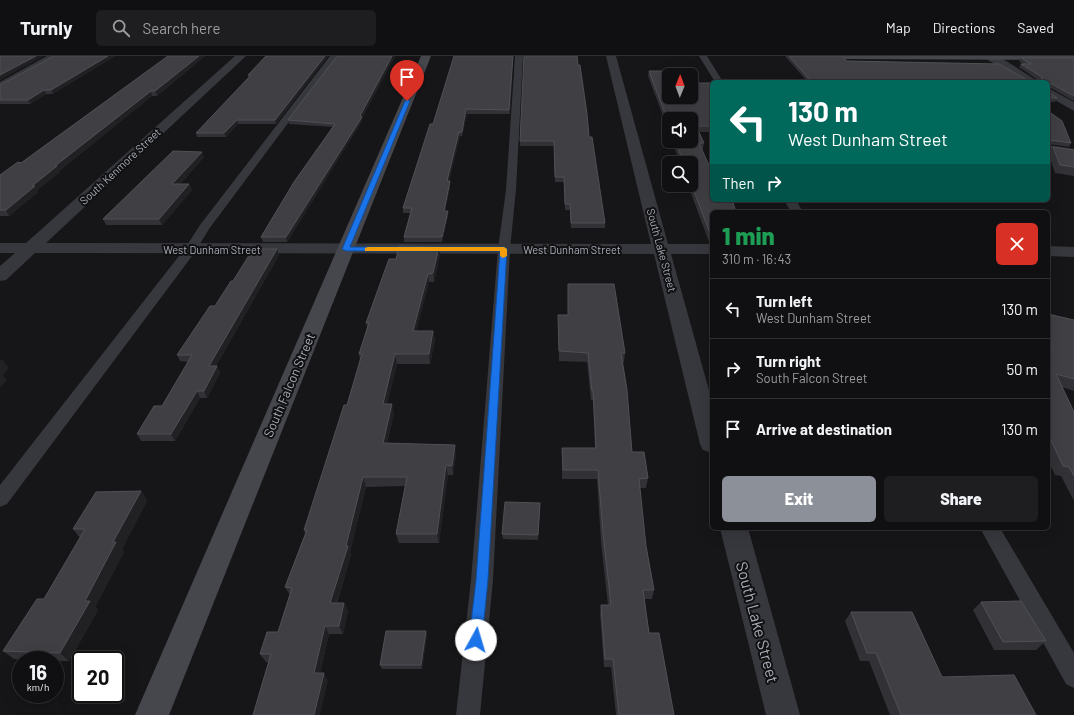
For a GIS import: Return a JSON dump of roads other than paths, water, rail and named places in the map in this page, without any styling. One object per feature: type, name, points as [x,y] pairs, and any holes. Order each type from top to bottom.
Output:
[{"type":"street","points":[[0,86],[54,56]]},
{"type":"street","name":"South Kenmore Street","points":[[0,276],[241,56]]},
{"type":"street","name":"South Falcon Street","points":[[152,715],[426,56]]},
{"type":"street","name":"South Lake Street","points":[[611,56],[710,436]]},
{"type":"street","points":[[842,56],[1074,57]]},
{"type":"street","points":[[987,56],[999,60],[1031,80]]},
{"type":"street","points":[[1050,92],[1074,107]]},
{"type":"street","points":[[1050,149],[1074,153]]},
{"type":"street","name":"West Dunham Street","points":[[0,248],[710,249]]},
{"type":"street","points":[[1050,251],[1074,252]]},
{"type":"street","name":"South Lake Street","points":[[735,530],[783,715]]},
{"type":"lane","points":[[0,499],[191,249],[204,228],[334,56]]},
{"type":"lane","points":[[468,715],[482,580],[504,249],[512,190],[519,56]]},
{"type":"lane","points":[[703,56],[718,80]]},
{"type":"lane","points":[[991,530],[1074,676]]}]
